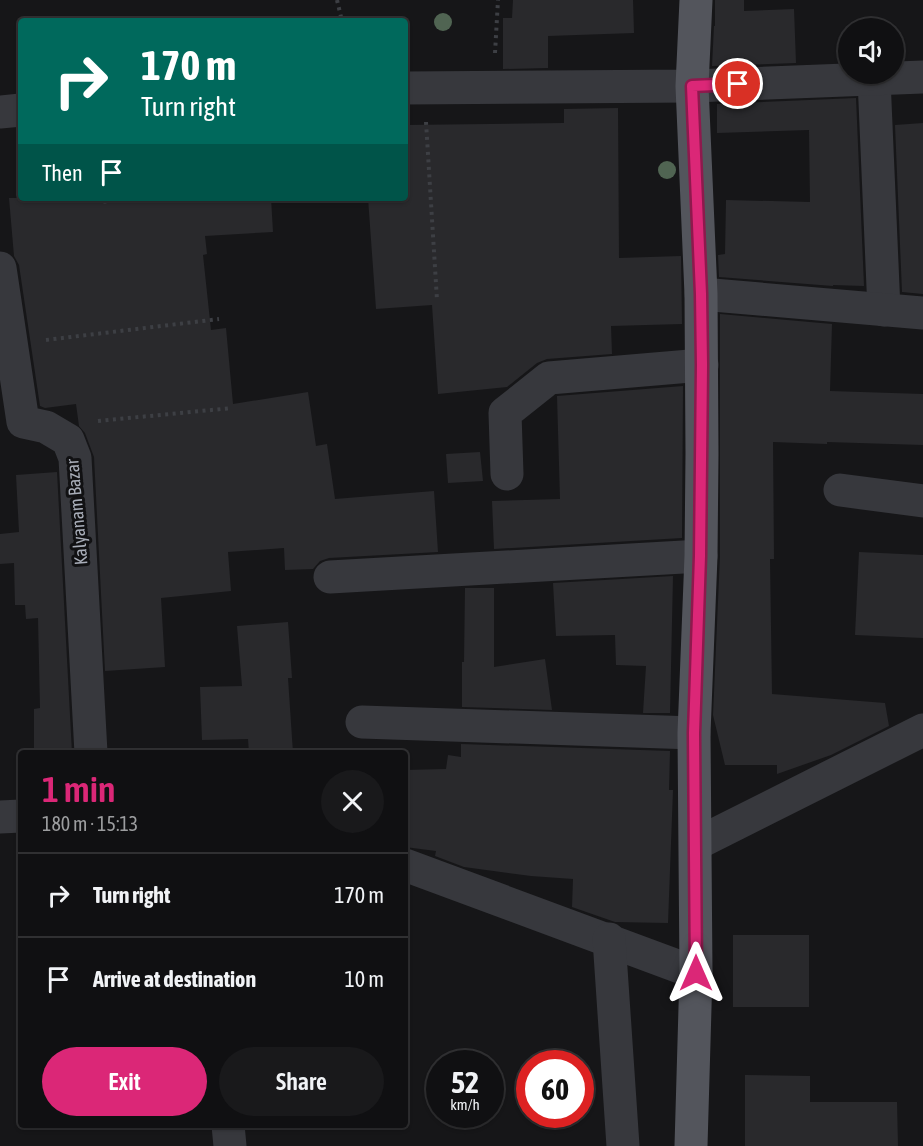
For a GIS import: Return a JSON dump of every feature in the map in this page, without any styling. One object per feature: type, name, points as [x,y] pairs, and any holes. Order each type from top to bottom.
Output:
[{"type":"main road","points":[[691,1146],[696,973],[694,733],[700,556],[702,365],[692,86],[696,0]]},
{"type":"street","points":[[904,78],[923,77]]},
{"type":"street","points":[[414,88],[692,86],[838,80]]},
{"type":"street","points":[[874,84],[884,310]]},
{"type":"street","points":[[0,112],[18,110]]},
{"type":"street","points":[[0,268],[23,425]]},
{"type":"street","points":[[701,294],[923,314]]},
{"type":"street","points":[[507,474],[505,413],[549,378],[702,365]]},
{"type":"street","name":"Kalyanam Bazar","points":[[23,425],[68,440],[75,458],[91,750]]},
{"type":"street","points":[[840,490],[923,501]]},
{"type":"street","points":[[330,577],[700,556]]},
{"type":"street","points":[[362,722],[694,733]]},
{"type":"street","points":[[696,844],[923,730]]},
{"type":"street","points":[[0,817],[18,816]]},
{"type":"street","points":[[408,866],[696,973]]},
{"type":"street","points":[[609,939],[623,1146]]},
{"type":"street","points":[[228,1128],[230,1146]]},
{"type":"path","points":[[337,0],[341,18]]},
{"type":"path","points":[[493,88],[498,0]]},
{"type":"path","points":[[414,88],[437,300]]},
{"type":"path","points":[[12,345],[219,319]]},
{"type":"path","points":[[23,425],[232,408]]},
{"type":"building","points":[[513,0],[633,0],[634,33],[548,36],[548,68],[503,69],[503,18],[512,18]]},
{"type":"building","points":[[715,0],[744,0],[744,11],[794,9],[796,63],[712,66]]},
{"type":"building","points":[[856,98],[864,286],[833,286],[719,277],[718,255],[725,254],[726,200],[810,202],[809,130],[717,133],[717,104]]},
{"type":"building","points":[[618,108],[619,258],[681,256],[682,324],[611,326],[612,354],[547,359],[537,363],[507,387],[438,394],[432,305],[376,309],[368,201],[408,201],[408,125],[564,123],[564,109]]},
{"type":"building","points":[[923,123],[923,294],[902,292],[895,125]]},
{"type":"building","points":[[9,198],[18,198],[18,201],[271,201],[273,232],[205,236],[207,254],[203,255],[211,330],[226,328],[233,404],[308,392],[316,446],[327,444],[335,499],[434,491],[438,552],[329,558],[320,561],[313,569],[285,570],[284,548],[228,552],[231,591],[161,598],[165,667],[105,671],[94,457],[85,433],[79,426],[76,404],[45,408],[40,406],[19,265],[14,256]]},
{"type":"building","points":[[720,314],[832,324],[830,391],[923,394],[923,445],[773,442],[774,559],[770,559],[772,694],[885,703],[889,726],[831,755],[777,774],[777,765],[725,765],[713,715],[720,556]]},
{"type":"building","points":[[683,386],[682,538],[494,549],[492,501],[560,499],[557,396]]},
{"type":"building","points":[[480,452],[483,481],[448,483],[446,454]]},
{"type":"building","points":[[57,472],[72,750],[34,750],[34,709],[40,708],[38,618],[26,619],[25,605],[15,605],[14,563],[0,564],[0,534],[19,532],[16,475]]},
{"type":"building","points":[[859,552],[923,555],[923,638],[855,635]]},
{"type":"building","points":[[673,576],[670,713],[643,713],[646,666],[616,665],[615,635],[556,636],[553,583]]},
{"type":"building","points":[[465,588],[494,588],[494,667],[545,659],[552,710],[462,707]]},
{"type":"building","points":[[288,622],[292,678],[288,678],[293,750],[249,750],[248,739],[202,740],[200,687],[242,686],[237,626]]},
{"type":"building","points":[[461,744],[670,751],[669,790],[673,790],[668,923],[615,922],[572,907],[573,879],[464,867],[435,856],[436,851],[408,847],[408,770],[446,769],[448,755],[461,757]]},
{"type":"building","points":[[733,935],[809,935],[809,1007],[733,1007]]},
{"type":"building","points":[[745,1075],[810,1076],[810,1102],[897,1102],[898,1146],[745,1146]]},
{"type":"route","points":[[696,973],[694,733],[700,556],[702,365],[692,86],[738,84]]}]
